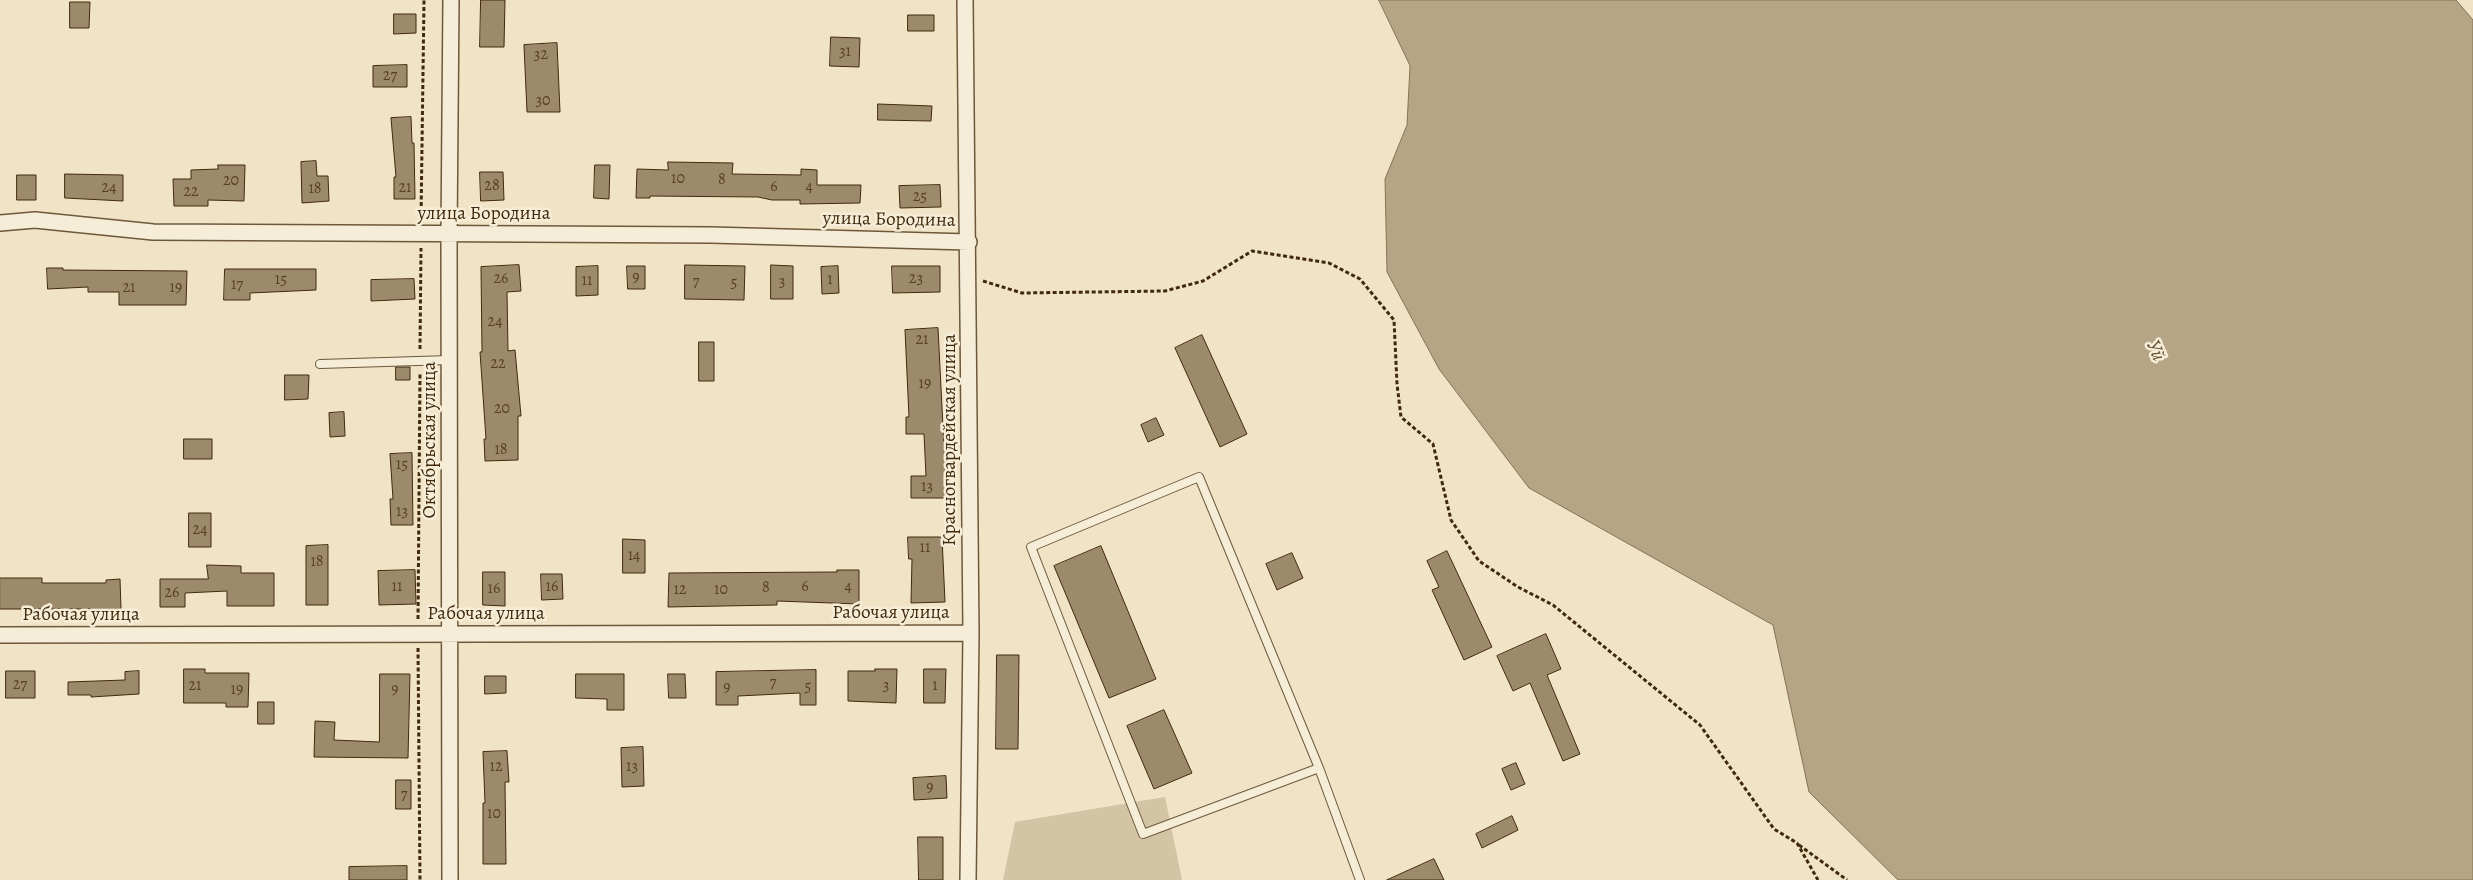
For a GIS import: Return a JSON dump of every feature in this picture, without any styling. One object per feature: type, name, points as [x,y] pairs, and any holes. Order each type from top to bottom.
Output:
[{"type":"street","name":"Октябрьская улица","points":[[450,880],[449,234],[451,0]]},
{"type":"street","name":"Красногвардейская улица","points":[[965,0],[969,242],[971,633],[968,880]]},
{"type":"street","name":"улица Бородина","points":[[0,223],[35,220],[153,232],[711,235],[969,242]]},
{"type":"street","name":"Рабочая улица","points":[[0,635],[971,633]]},
{"type":"lane","points":[[320,364],[450,360]]},
{"type":"lane","points":[[1319,768],[1143,834],[1031,547],[1199,477],[1319,768],[1360,880]]},
{"type":"path","points":[[420,880],[418,634],[424,0]]},
{"type":"path","points":[[968,277],[1022,293],[1165,291],[1203,282],[1252,251],[1329,263],[1360,279],[1394,320],[1397,384],[1401,417],[1433,444],[1451,520],[1479,561],[1518,587],[1553,605],[1700,725],[1774,829],[1797,843],[1847,880]]},
{"type":"path","points":[[1797,843],[1818,880]]},
{"type":"shaded area","points":[[1165,797],[1182,880],[1003,880],[1015,822]]},
{"type":"water","name":"Уй","points":[[1379,0],[2456,0],[2473,20],[2473,880],[1898,880],[1809,792],[1773,625],[1529,488],[1439,369],[1387,272],[1385,179],[1407,125],[1410,66]]},
{"type":"building","points":[[481,0],[505,0],[504,47],[480,47]]},
{"type":"building","points":[[70,2],[90,2],[89,28],[70,28]]},
{"type":"building","points":[[394,14],[416,14],[416,33],[394,34]]},
{"type":"building","points":[[908,15],[934,15],[934,31],[908,31]]},
{"type":"building","points":[[831,37],[860,38],[859,67],[830,66]]},
{"type":"building","points":[[557,43],[560,112],[527,112],[524,45]]},
{"type":"building","points":[[407,65],[407,87],[373,87],[373,66]]},
{"type":"building","points":[[878,104],[932,106],[931,121],[878,120]]},
{"type":"building","points":[[411,117],[412,143],[414,143],[415,199],[394,199],[394,177],[396,177],[391,118]]},
{"type":"building","points":[[316,161],[317,176],[328,176],[329,201],[302,203],[301,162]]},
{"type":"building","points":[[668,162],[733,163],[732,174],[801,175],[801,169],[817,170],[817,185],[861,185],[860,203],[800,204],[800,200],[772,200],[758,197],[650,196],[650,198],[636,198],[637,169],[668,170]]},
{"type":"building","points":[[218,165],[245,165],[244,201],[208,200],[208,206],[174,206],[173,179],[191,179],[191,170],[218,169]]},
{"type":"building","points":[[595,165],[610,165],[609,199],[594,198]]},
{"type":"building","points":[[480,172],[503,172],[504,200],[481,201]]},
{"type":"building","points":[[65,174],[123,175],[123,201],[65,198]]},
{"type":"building","points":[[17,175],[36,175],[36,200],[17,200]]},
{"type":"building","points":[[940,185],[941,207],[900,208],[899,186]]},
{"type":"building","points":[[519,265],[521,291],[507,292],[508,351],[515,350],[521,416],[518,416],[518,460],[485,461],[484,439],[486,439],[480,352],[482,352],[481,267]]},
{"type":"building","points":[[685,265],[745,266],[744,300],[685,299]]},
{"type":"building","points":[[771,265],[793,266],[793,299],[771,299]]},
{"type":"building","points":[[598,266],[598,295],[576,296],[576,267]]},
{"type":"building","points":[[627,266],[645,266],[645,289],[628,289]]},
{"type":"building","points":[[838,266],[839,293],[822,294],[821,267]]},
{"type":"building","points":[[892,266],[940,266],[940,292],[893,293]]},
{"type":"building","points":[[47,268],[63,268],[63,270],[187,271],[186,305],[119,305],[119,292],[88,292],[88,287],[48,289]]},
{"type":"building","points":[[225,269],[316,269],[316,290],[250,293],[250,300],[224,300]]},
{"type":"building","points":[[414,279],[415,299],[371,301],[371,280]]},
{"type":"building","points":[[938,328],[945,498],[911,498],[911,476],[926,476],[924,434],[906,434],[906,417],[909,417],[905,330]]},
{"type":"building","points":[[1202,335],[1247,434],[1220,447],[1175,348]]},
{"type":"building","points":[[699,342],[714,342],[714,381],[699,381]]},
{"type":"building","points":[[396,367],[410,367],[410,380],[396,380]]},
{"type":"building","points":[[285,375],[309,375],[308,399],[285,400]]},
{"type":"building","points":[[344,412],[345,436],[330,437],[329,413]]},
{"type":"building","points":[[1156,418],[1164,435],[1148,442],[1141,425]]},
{"type":"building","points":[[184,439],[212,439],[212,459],[184,459]]},
{"type":"building","points":[[412,453],[413,525],[391,525],[390,499],[393,499],[390,454]]},
{"type":"building","points":[[189,513],[211,513],[211,547],[189,547]]},
{"type":"building","points":[[908,537],[942,537],[945,602],[911,603],[912,559],[909,559]]},
{"type":"building","points":[[623,539],[645,540],[645,573],[623,573]]},
{"type":"building","points":[[328,545],[328,605],[306,605],[306,546]]},
{"type":"building","points":[[1101,546],[1156,679],[1109,698],[1054,566]]},
{"type":"building","points":[[1447,551],[1492,647],[1464,660],[1432,590],[1439,587],[1427,561]]},
{"type":"building","points":[[1292,553],[1303,578],[1277,590],[1266,564]]},
{"type":"building","points":[[207,565],[241,566],[241,573],[274,573],[274,606],[227,606],[227,591],[185,593],[185,607],[160,607],[160,579],[208,579]]},
{"type":"building","points":[[415,570],[416,604],[379,605],[378,571]]},
{"type":"building","points":[[837,570],[859,570],[859,604],[777,601],[777,605],[668,607],[669,573],[837,572]]},
{"type":"building","points":[[483,572],[505,572],[505,606],[483,605]]},
{"type":"building","points":[[541,574],[562,574],[563,599],[542,600]]},
{"type":"building","points":[[0,578],[42,578],[42,583],[106,583],[106,580],[120,579],[121,609],[0,609]]},
{"type":"building","points":[[1546,634],[1561,669],[1547,675],[1580,754],[1563,761],[1530,683],[1513,691],[1497,656]]},
{"type":"building","points":[[997,655],[1019,655],[1018,749],[996,749]]},
{"type":"building","points":[[184,669],[205,669],[205,673],[249,673],[248,707],[226,707],[226,703],[184,703]]},
{"type":"building","points":[[875,669],[897,669],[896,703],[848,701],[848,671],[875,671]]},
{"type":"building","points":[[924,669],[946,669],[945,703],[924,703]]},
{"type":"building","points":[[816,670],[816,705],[800,705],[800,693],[738,696],[738,705],[716,705],[716,672]]},
{"type":"building","points":[[6,671],[35,671],[35,698],[6,698]]},
{"type":"building","points":[[139,671],[139,694],[91,697],[91,695],[68,695],[68,682],[125,680],[125,672]]},
{"type":"building","points":[[380,674],[410,674],[408,758],[314,757],[315,721],[335,722],[334,740],[379,742]]},
{"type":"building","points":[[576,674],[624,674],[624,710],[607,710],[607,699],[576,698]]},
{"type":"building","points":[[668,674],[685,674],[686,698],[669,698]]},
{"type":"building","points":[[485,676],[506,676],[506,693],[485,694]]},
{"type":"building","points":[[258,702],[274,702],[274,724],[258,724]]},
{"type":"building","points":[[1164,710],[1192,773],[1154,789],[1127,726]]},
{"type":"building","points":[[643,747],[644,786],[622,787],[621,748]]},
{"type":"building","points":[[507,751],[509,782],[505,782],[506,864],[483,864],[483,803],[485,803],[483,752]]},
{"type":"building","points":[[1516,763],[1525,784],[1511,790],[1502,769]]},
{"type":"building","points":[[946,776],[947,798],[914,800],[913,778]]},
{"type":"building","points":[[396,780],[411,780],[411,809],[396,809]]},
{"type":"building","points":[[1512,816],[1518,830],[1482,848],[1476,834]]},
{"type":"building","points":[[918,837],[943,837],[943,880],[919,880]]},
{"type":"building","points":[[1434,859],[1444,880],[1387,880]]},
{"type":"building","points":[[407,866],[407,880],[349,880],[349,867]]}]
